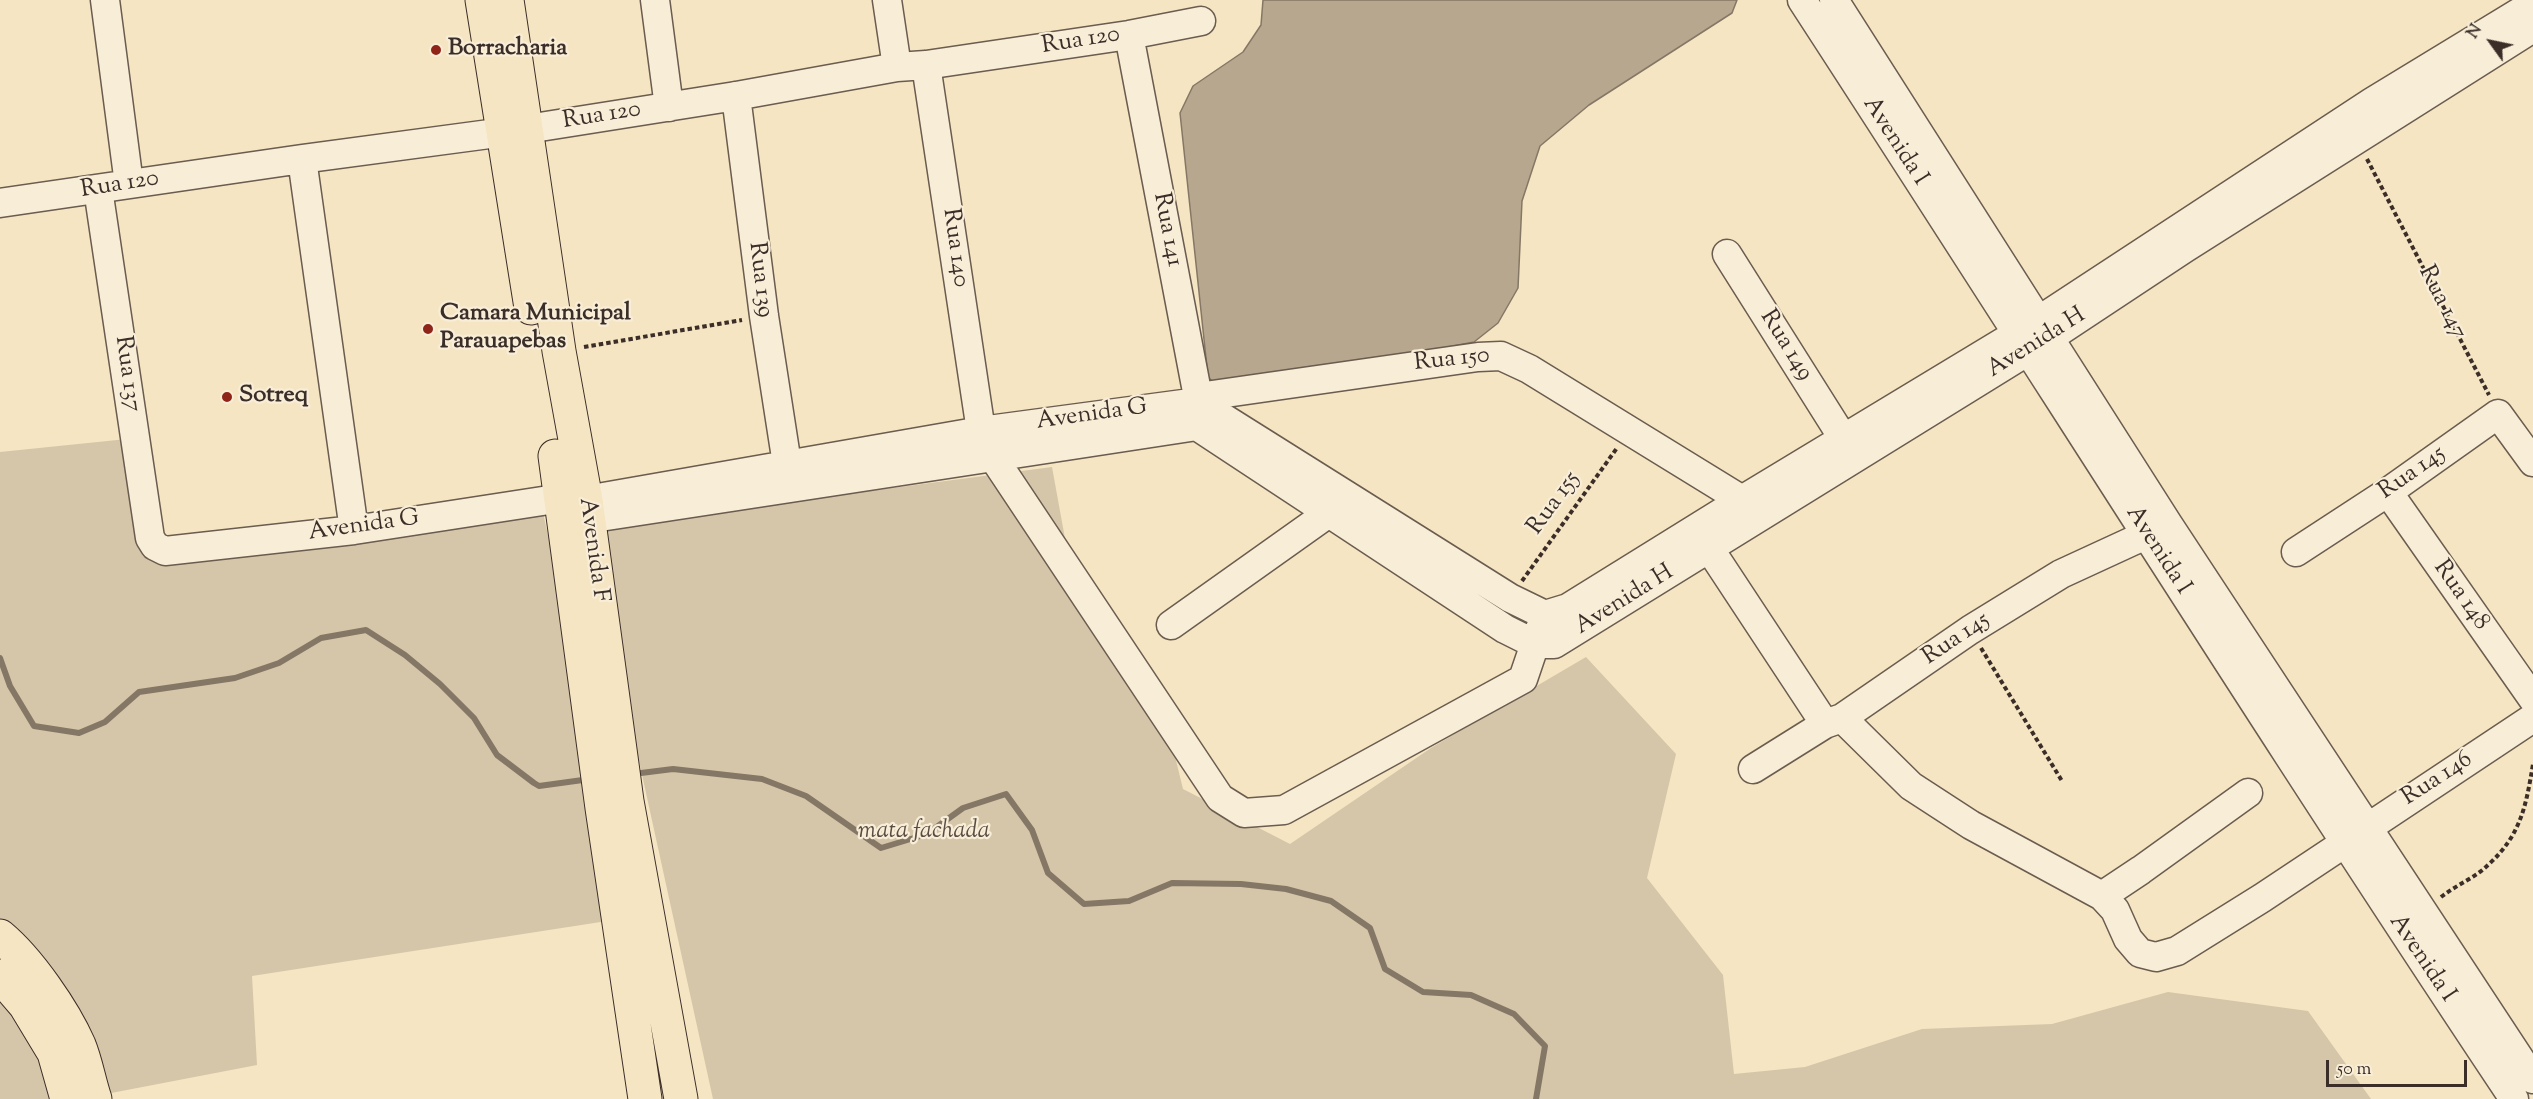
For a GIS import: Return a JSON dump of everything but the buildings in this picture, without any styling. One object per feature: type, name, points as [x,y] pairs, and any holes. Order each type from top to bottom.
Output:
[{"type":"main road","name":"Avenida F","points":[[482,0],[514,130],[559,351],[607,744],[645,1099]]},
{"type":"main road","name":"Avenida F","points":[[507,0],[514,130],[578,506]]},
{"type":"main road","name":"Avenida F","points":[[614,805],[681,1099]]},
{"type":"main road","points":[[0,936],[10,944],[45,986],[78,1045],[95,1099]]},
{"type":"main road","points":[[0,976],[25,1005],[54,1053],[67,1099]]},
{"type":"street","points":[[105,0],[129,184]]},
{"type":"street","points":[[655,0],[669,107]]},
{"type":"street","points":[[887,0],[897,67]]},
{"type":"street","name":"Avenida I","points":[[1802,0],[2033,335]]},
{"type":"street","name":"Avenida I","points":[[1834,0],[2033,335],[2355,835],[2514,1099]]},
{"type":"street","name":"Avenida H","points":[[1535,644],[1554,644],[1569,636],[1709,548],[2033,335],[2372,102],[2533,4]]},
{"type":"street","name":"Rua 120","points":[[0,203],[669,107],[897,67],[927,65],[1129,35],[1201,21]]},
{"type":"street","name":"Avenida H","points":[[1545,615],[1568,608],[1843,438],[2033,335],[2185,248],[2533,28]]},
{"type":"street","name":"Rua 141","points":[[1129,35],[1197,409]]},
{"type":"street","name":"Rua 140","points":[[927,65],[981,431]]},
{"type":"street","name":"Rua 139","points":[[736,96],[764,316],[787,464]]},
{"type":"street","points":[[302,159],[354,530]]},
{"type":"street","name":"Rua 137","points":[[98,189],[150,538],[155,546],[165,551]]},
{"type":"street","name":"Rua 149","points":[[1727,254],[1843,438]]},
{"type":"street","name":"Rua 150","points":[[1197,409],[1444,360],[1501,356],[1529,369],[1742,500]]},
{"type":"street","points":[[1197,409],[1330,512],[1497,624],[1535,644]]},
{"type":"street","points":[[993,457],[1220,798],[1244,813],[1284,810],[1523,680],[1545,615],[1510,598],[1197,409]]},
{"type":"street","name":"Avenida G","points":[[578,506],[787,464],[981,431],[1197,409]]},
{"type":"street","name":"Avenida G","points":[[165,551],[578,506],[993,457],[1197,409]]},
{"type":"street","points":[[2498,414],[2533,462]]},
{"type":"street","name":"Rua 145","points":[[2296,552],[2388,492],[2498,414]]},
{"type":"street","name":"Rua 148","points":[[2388,492],[2533,699]]},
{"type":"street","points":[[1171,625],[1330,512]]},
{"type":"street","name":"Rua 145","points":[[1753,769],[1833,721],[1970,630],[2061,574],[2157,530]]},
{"type":"street","points":[[1709,548],[1833,721],[1911,786],[1971,825],[2102,896],[2248,793]]},
{"type":"street","name":"Rua 146","points":[[2102,896],[2115,910],[2128,939],[2140,953],[2156,957],[2186,945],[2262,898],[2533,718]]},
{"type":"street","name":"Avenida I","points":[[2355,835],[2422,913],[2533,1079]]},
{"type":"path","name":"Rua 147","points":[[2360,139],[2369,164],[2498,414]]},
{"type":"path","points":[[559,351],[764,316]]},
{"type":"path","name":"Rua 155","points":[[1510,598],[1630,431]]},
{"type":"path","points":[[1970,630],[2061,781]]},
{"type":"path","points":[[2422,913],[2453,887],[2487,866],[2517,831],[2525,812],[2533,764]]},
{"type":"green space","points":[[127,439],[145,558],[543,513],[558,579],[607,921],[252,976],[257,1065],[80,1099],[0,1099],[0,452]]},
{"type":"green space","name":"mata fachada","points":[[1052,467],[1078,610],[1159,691],[1183,789],[1290,844],[1431,748],[1586,657],[1676,754],[1647,878],[1723,975],[1734,1074],[1805,1067],[1922,1029],[2052,1024],[2168,992],[2308,1011],[2371,1099],[713,1099],[588,528]]},
{"type":"shaded area","points":[[1263,0],[1737,0],[1732,13],[1589,105],[1540,146],[1522,201],[1518,288],[1498,323],[1474,342],[1227,390],[1217,386],[1208,377],[1180,113],[1193,86],[1243,52],[1261,25]]},
{"type":"waterway","points":[[0,658],[10,686],[34,726],[79,733],[105,722],[139,692],[235,678],[279,663],[321,638],[366,630],[405,655],[440,684],[474,718],[497,755],[534,783],[539,786],[590,779]]},
{"type":"waterway","points":[[633,774],[673,769],[762,779],[806,796],[881,848],[927,834],[963,808],[1006,794],[1032,830],[1048,873],[1084,904],[1129,901],[1172,883],[1241,884],[1286,889],[1331,901],[1370,928],[1385,969],[1423,992],[1471,995],[1514,1014],[1545,1046],[1536,1099]]},
{"type":"place","name":"Borracharia","points":[[436,50]]},
{"type":"place","name":"Camara Municipal Parauapebas","points":[[428,329]]},
{"type":"place","name":"Sotreq","points":[[227,397]]}]
